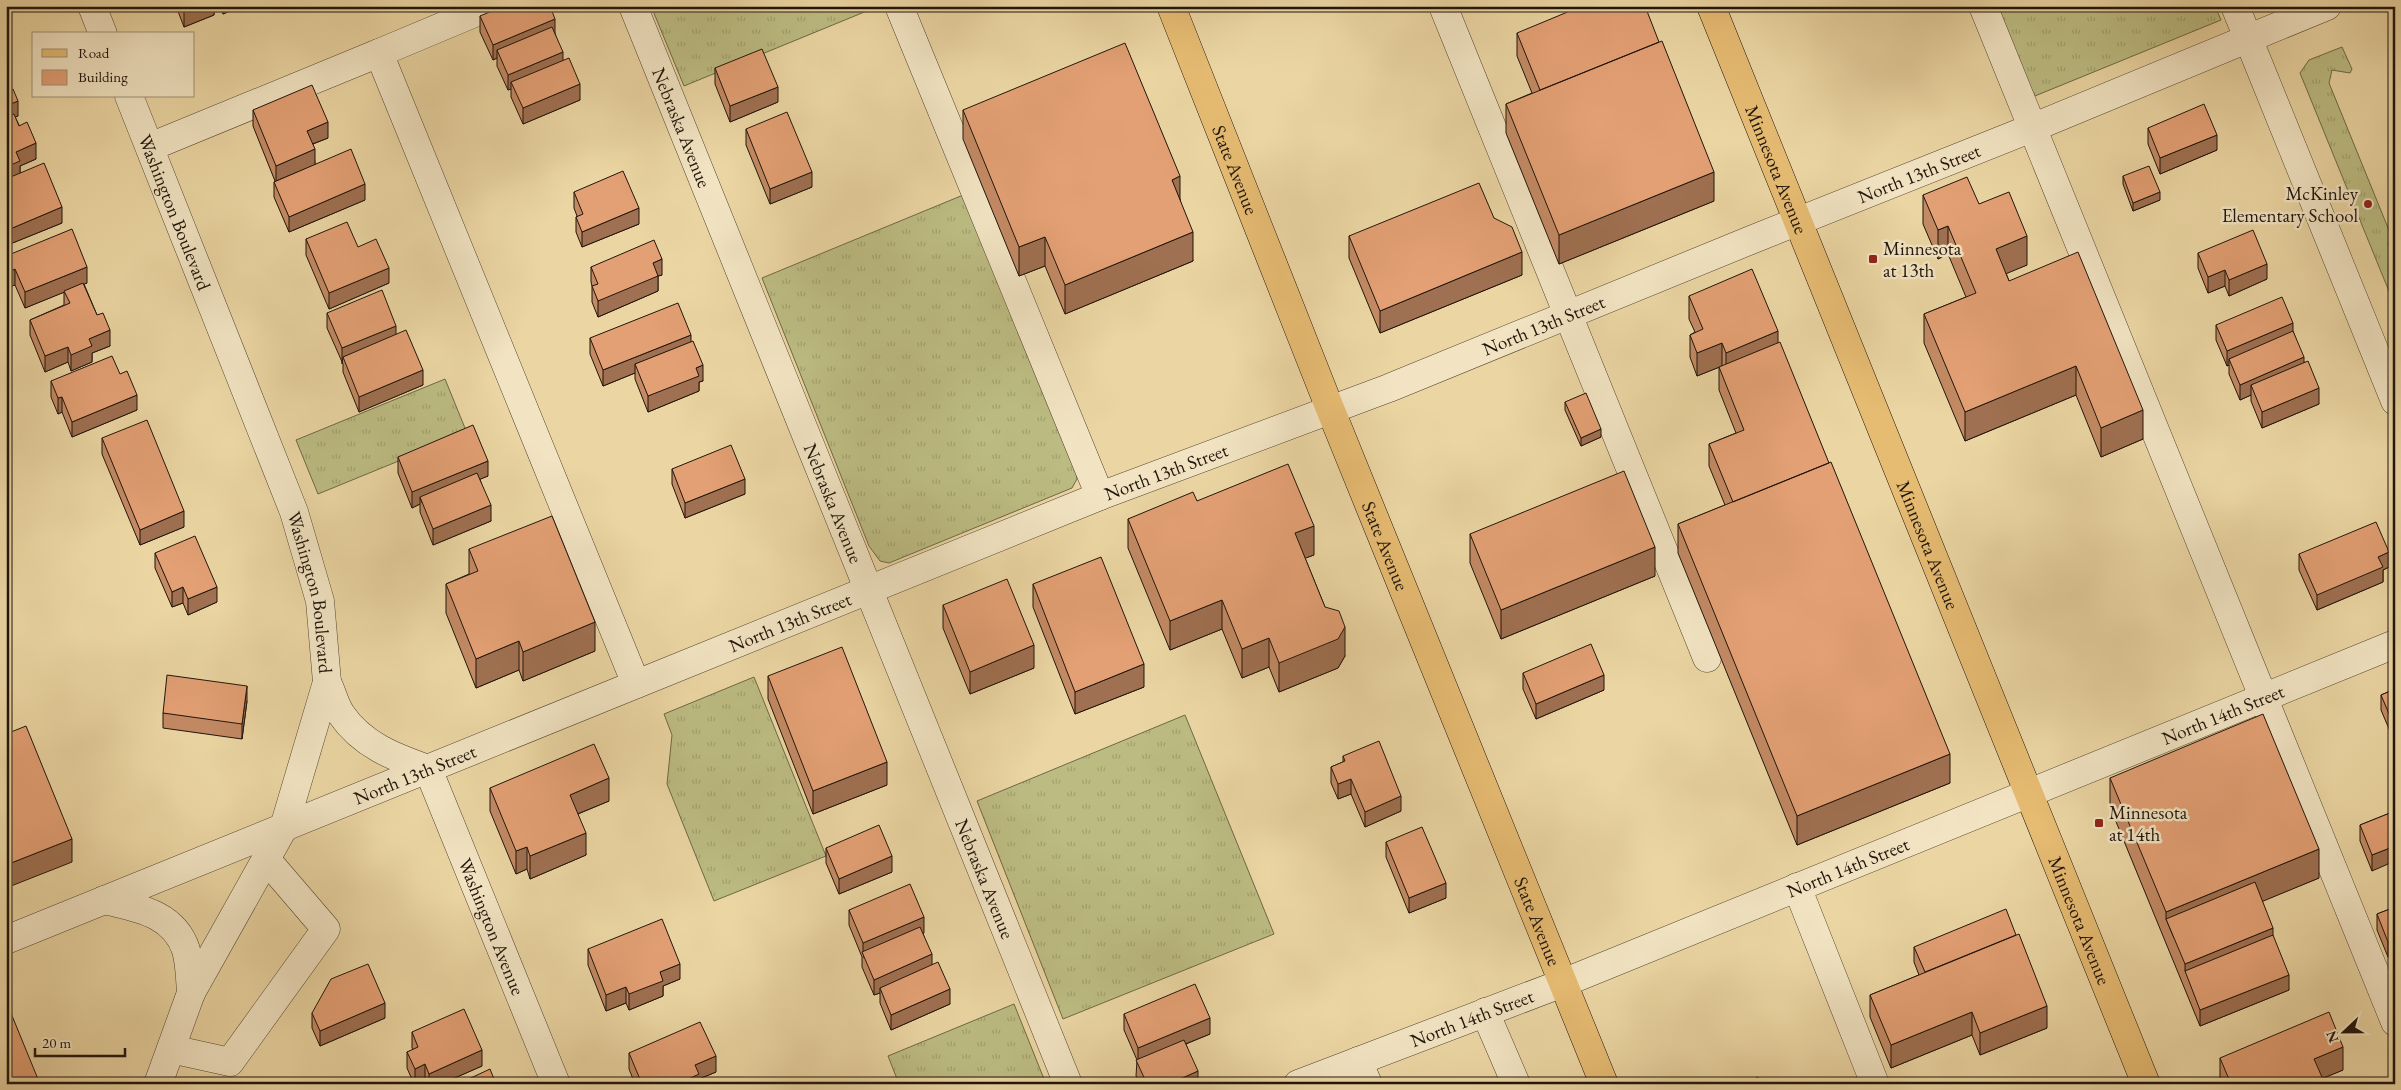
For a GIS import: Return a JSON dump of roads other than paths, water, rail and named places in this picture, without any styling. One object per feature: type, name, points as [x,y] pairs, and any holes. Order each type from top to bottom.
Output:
[{"type":"main road","name":"State Avenue","points":[[1171,6],[1331,411],[1604,1084]]},
{"type":"main road","name":"Minnesota Avenue","points":[[1710,6],[2146,1084]]},
{"type":"street","points":[[92,6],[102,32]]},
{"type":"street","points":[[150,147],[491,6]]},
{"type":"street","name":"Nebraska Avenue","points":[[633,6],[867,590],[1068,1084]]},
{"type":"street","points":[[899,6],[1100,496]]},
{"type":"street","points":[[1443,6],[1707,658]]},
{"type":"street","points":[[1983,6],[2395,1022]]},
{"type":"street","points":[[2235,6],[2395,401]]},
{"type":"street","name":"North 13th Street","points":[[6,940],[1100,496],[1331,411],[2032,128],[2327,6]]},
{"type":"street","points":[[379,53],[636,684]]},
{"type":"street","name":"Washington Boulevard","points":[[130,98],[294,512],[320,601],[327,682],[284,827],[191,993],[158,1084]]},
{"type":"street","name":"North 14th Street","points":[[1298,1084],[1363,1072],[1485,1012],[1563,983],[2395,644]]},
{"type":"street","points":[[327,682],[341,714],[366,742],[394,757],[428,769]]},
{"type":"street","name":"Washington Avenue","points":[[428,769],[556,1084]]},
{"type":"street","points":[[171,1049],[230,1062],[326,929],[266,859]]},
{"type":"street","points":[[1797,887],[1875,1084]]},
{"type":"street","points":[[104,900],[152,912],[174,928],[186,950],[191,993]]},
{"type":"street","points":[[1485,1012],[1516,1084]]},
{"type":"place","name":"McKinley Elementary School","points":[[2368,204]]},
{"type":"place","name":"Minnesota at 13th","points":[[1873,259]]},
{"type":"place","name":"Minnesota at 14th","points":[[2099,823]]}]
